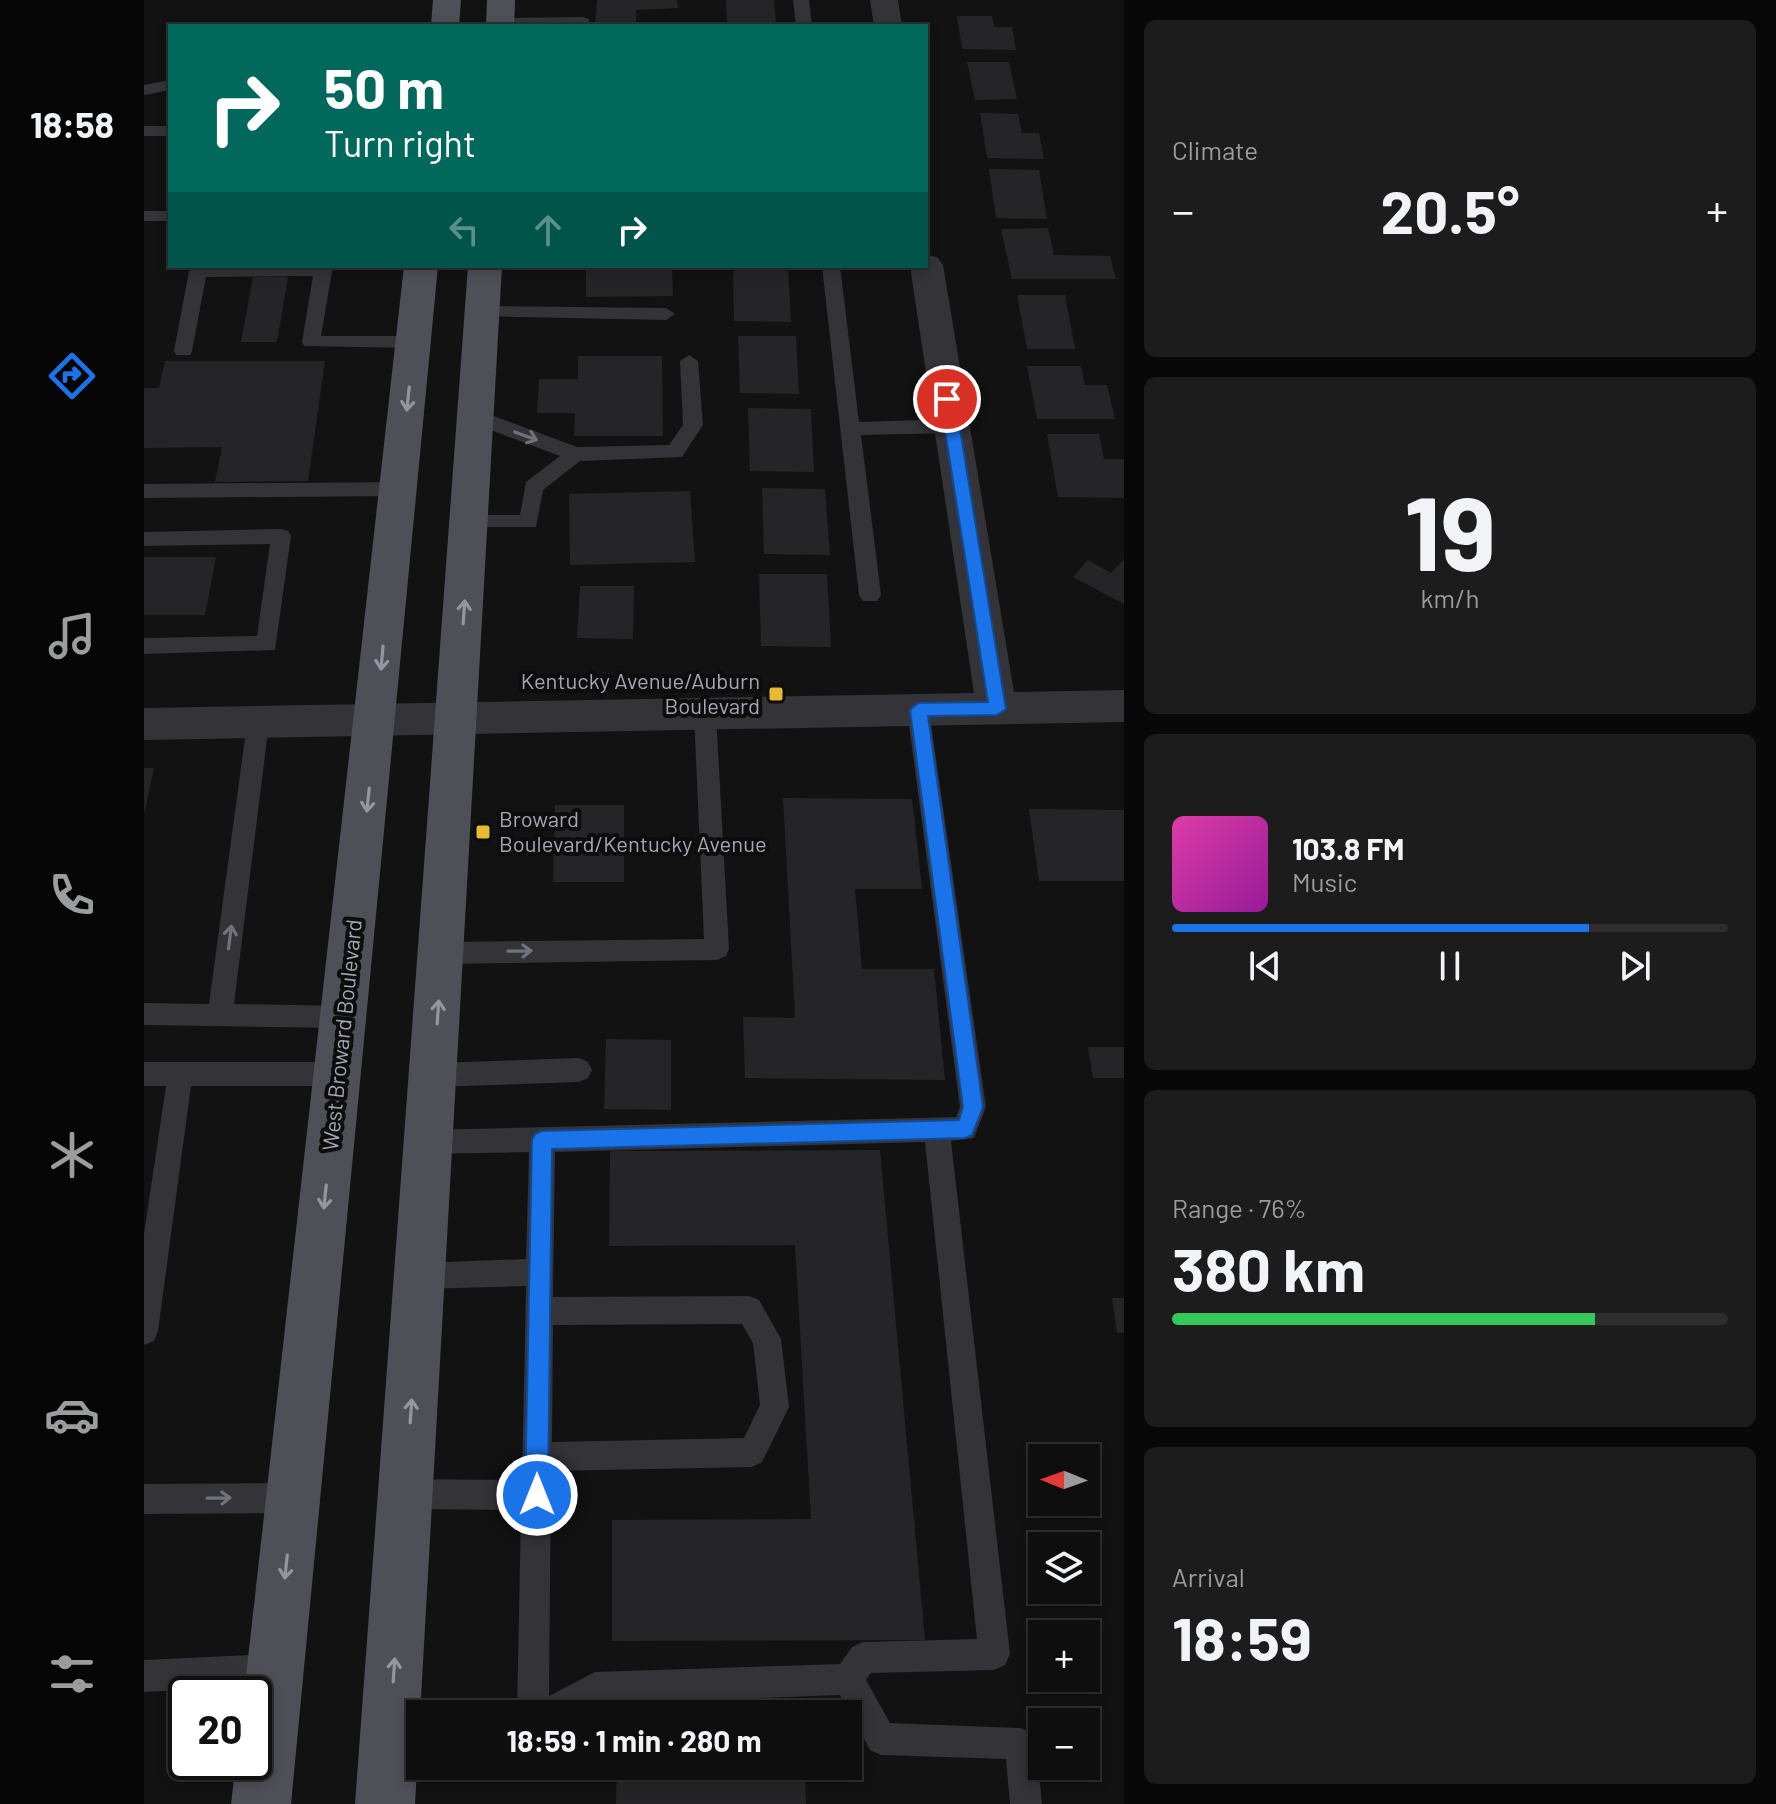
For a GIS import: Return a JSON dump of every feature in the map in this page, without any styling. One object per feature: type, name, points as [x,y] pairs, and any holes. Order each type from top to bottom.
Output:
[{"type":"main road","points":[[445,24],[447,0]]},
{"type":"main road","name":"West Broward Boulevard","points":[[261,1804],[376,722],[421,268]]},
{"type":"main road","points":[[385,1804],[405,1723],[405,1494],[458,718],[485,268]]},
{"type":"street","points":[[884,0],[888,24]]},
{"type":"street","points":[[926,268],[997,709]]},
{"type":"street","points":[[144,724],[1124,706]]},
{"type":"lane","points":[[801,0],[804,24]]},
{"type":"lane","points":[[500,16],[583,22]]},
{"type":"lane","points":[[144,90],[168,85]]},
{"type":"lane","points":[[144,131],[168,131]]},
{"type":"lane","points":[[144,216],[168,216]]},
{"type":"lane","points":[[183,351],[198,271],[323,268],[311,342],[413,342]]},
{"type":"lane","points":[[831,268],[870,595]]},
{"type":"lane","points":[[482,312],[666,314]]},
{"type":"lane","points":[[476,417],[576,454],[675,452],[693,425],[689,361]]},
{"type":"lane","points":[[850,429],[952,426]]},
{"type":"lane","points":[[469,522],[529,522],[533,487],[576,454]]},
{"type":"lane","points":[[144,491],[399,489]]},
{"type":"lane","points":[[144,539],[281,536],[267,644],[144,646]]},
{"type":"lane","points":[[429,1142],[965,1129],[973,1107],[918,710]]},
{"type":"lane","points":[[442,953],[717,949],[705,714]]},
{"type":"lane","points":[[220,1015],[258,723]]},
{"type":"lane","points":[[144,1014],[344,1017]]},
{"type":"lane","points":[[434,1075],[579,1070]]},
{"type":"lane","points":[[144,1074],[338,1074]]},
{"type":"lane","points":[[144,1331],[180,1074]]},
{"type":"lane","points":[[848,1679],[863,1658],[994,1654],[937,1130]]},
{"type":"lane","points":[[533,1700],[542,1140]]},
{"type":"lane","points":[[420,1276],[540,1272]]},
{"type":"lane","points":[[537,1457],[752,1452],[775,1407],[767,1339],[749,1310],[539,1311]]},
{"type":"lane","points":[[405,1494],[537,1495]]},
{"type":"lane","points":[[144,1499],[293,1498]]},
{"type":"lane","points":[[144,1676],[275,1670]]},
{"type":"lane","points":[[573,1700],[595,1688],[848,1679]]},
{"type":"lane","points":[[848,1679],[881,1739],[1020,1744],[1026,1804]]},
{"type":"building","points":[[597,0],[677,0],[678,8],[636,10],[636,24],[595,24]]},
{"type":"building","points":[[726,0],[774,0],[776,24],[727,24]]},
{"type":"building","points":[[957,16],[992,16],[994,27],[1012,27],[1016,50],[962,49]]},
{"type":"building","points":[[967,62],[1009,62],[1017,99],[975,100]]},
{"type":"building","points":[[980,113],[1018,114],[1022,133],[1039,133],[1044,159],[987,158]]},
{"type":"building","points":[[989,169],[1039,170],[1047,219],[996,218]]},
{"type":"building","points":[[1048,228],[1054,255],[1110,256],[1116,279],[1012,279],[1001,229]]},
{"type":"building","points":[[586,268],[672,268],[673,296],[586,297]]},
{"type":"building","points":[[733,268],[788,268],[791,322],[734,321]]},
{"type":"building","points":[[253,277],[288,277],[277,342],[241,342]]},
{"type":"building","points":[[1017,295],[1065,295],[1075,349],[1027,349]]},
{"type":"building","points":[[738,336],[796,336],[799,394],[740,393]]},
{"type":"building","points":[[578,356],[662,356],[663,436],[574,436],[575,413],[537,413],[539,379],[578,379]]},
{"type":"building","points":[[165,361],[325,361],[308,481],[215,482],[222,447],[144,448],[144,388],[159,388]]},
{"type":"building","points":[[1027,366],[1081,366],[1085,385],[1107,385],[1115,419],[1037,419]]},
{"type":"building","points":[[748,408],[811,409],[814,472],[750,471]]},
{"type":"building","points":[[1047,434],[1099,434],[1104,459],[1124,459],[1124,498],[1058,497]]},
{"type":"building","points":[[762,488],[825,489],[830,555],[764,554]]},
{"type":"building","points":[[690,491],[695,562],[570,565],[569,494]]},
{"type":"building","points":[[144,557],[216,557],[205,615],[144,615]]},
{"type":"building","points":[[1124,559],[1124,604],[1073,577],[1088,560],[1111,573]]},
{"type":"building","points":[[759,574],[827,574],[831,647],[761,646]]},
{"type":"building","points":[[580,586],[634,586],[633,639],[577,638]]},
{"type":"building","points":[[144,768],[154,768],[145,811],[144,811]]},
{"type":"building","points":[[783,798],[912,799],[922,889],[855,889],[862,969],[934,969],[945,1080],[745,1078],[743,1017],[795,1018]]},
{"type":"building","points":[[555,805],[624,805],[624,882],[553,882]]},
{"type":"building","points":[[1029,809],[1124,810],[1124,881],[1039,881]]},
{"type":"building","points":[[606,1039],[671,1040],[671,1110],[604,1109]]},
{"type":"building","points":[[1088,1047],[1124,1047],[1124,1078],[1093,1078]]},
{"type":"building","points":[[880,1150],[925,1640],[612,1641],[612,1520],[811,1519],[795,1245],[609,1246],[610,1151]]},
{"type":"building","points":[[1112,1298],[1124,1298],[1124,1333],[1117,1333]]},
{"type":"building","points":[[617,1780],[805,1780],[806,1804],[616,1804]]},
{"type":"place","name":"Kentucky Avenue/Auburn Boulevard","points":[[776,694]]},
{"type":"place","name":"Broward Boulevard/Kentucky Avenue","points":[[483,832]]},
{"type":"route","points":[[537,1495],[542,1140],[965,1129],[973,1107],[918,710],[997,709],[947,399]]}]
